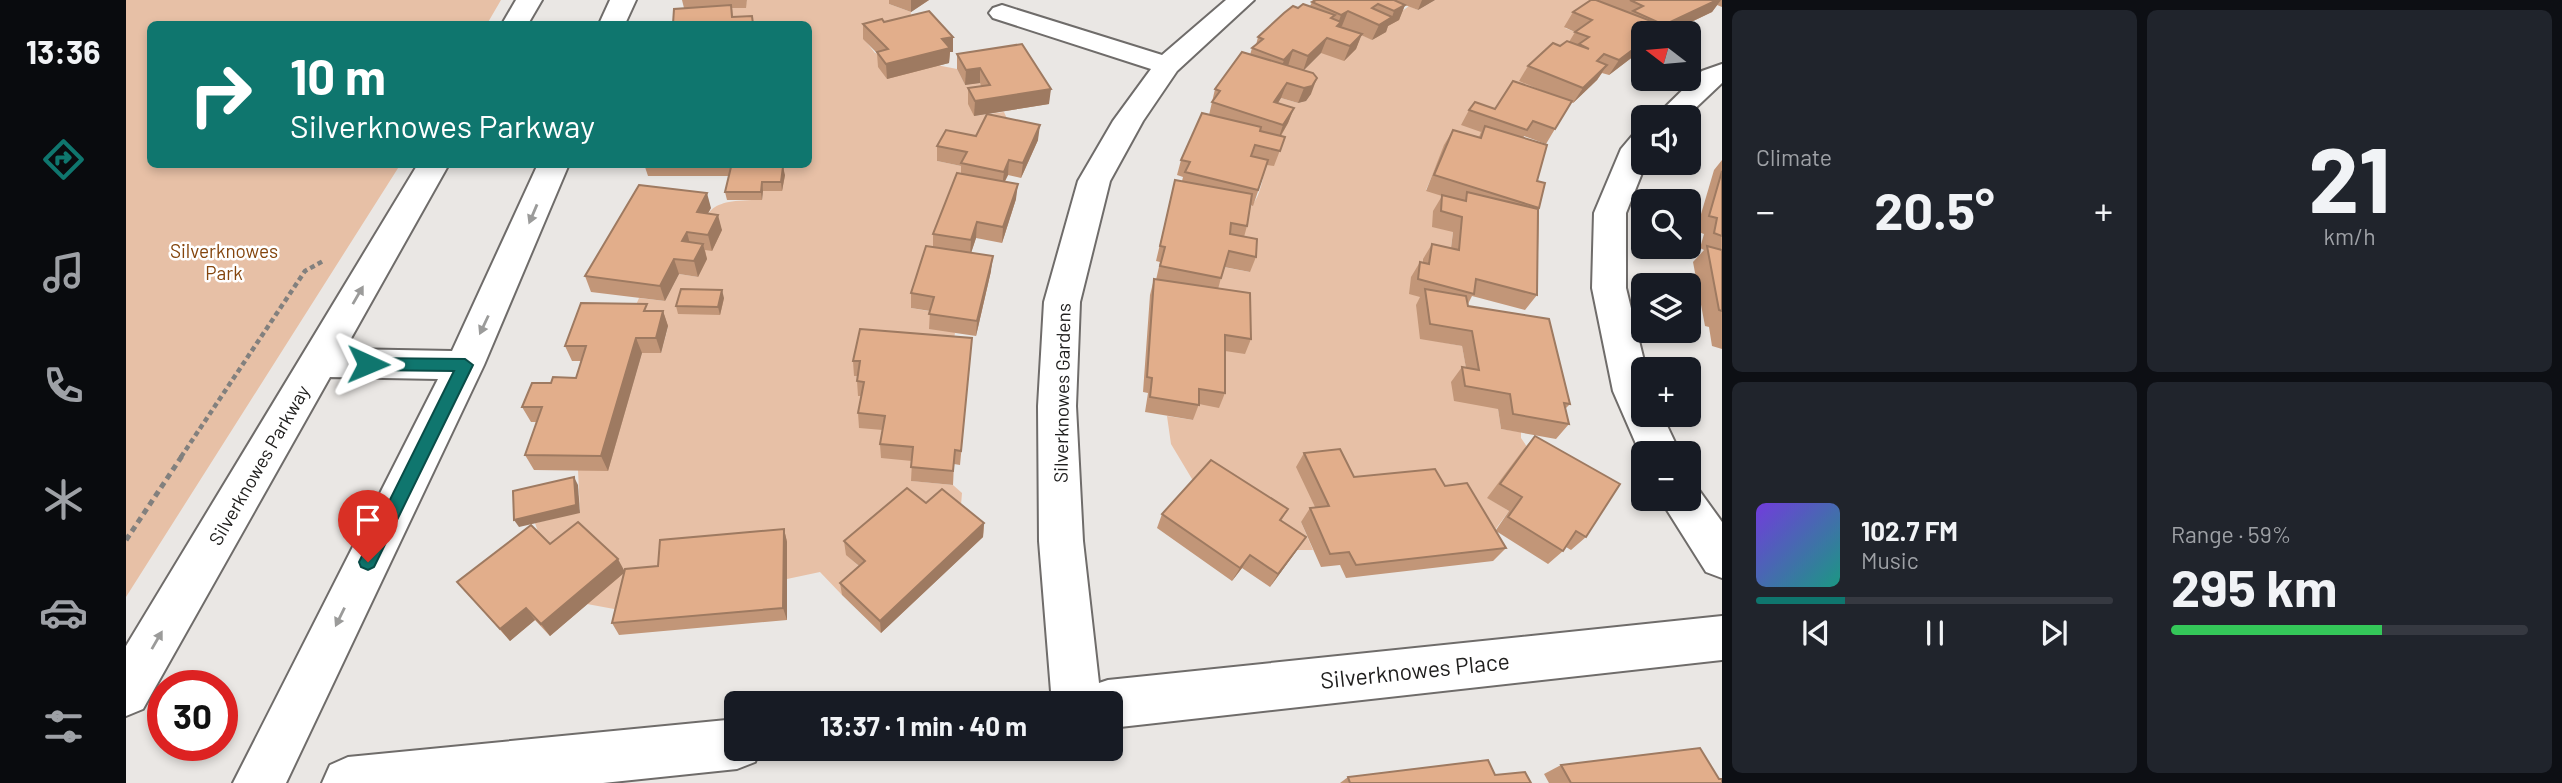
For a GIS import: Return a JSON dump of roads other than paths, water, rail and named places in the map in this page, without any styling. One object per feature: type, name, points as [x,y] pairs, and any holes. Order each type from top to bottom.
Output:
[{"type":"street","points":[[517,21],[529,0]]},
{"type":"street","points":[[613,21],[623,0]]},
{"type":"street","name":"Silverknowes Gardens","points":[[1076,691],[1061,541],[1057,405],[1062,302],[1094,181],[1128,121],[1167,65],[1241,0]]},
{"type":"street","points":[[1002,13],[1167,65]]},
{"type":"street","points":[[1683,105],[1712,77],[1722,72]]},
{"type":"street","points":[[1631,161],[1610,213],[1609,288],[1632,391],[1655,441]]},
{"type":"street","name":"Silverknowes Parkway","points":[[126,692],[431,168]]},
{"type":"street","points":[[258,783],[465,365],[513,263],[552,168]]},
{"type":"street","points":[[319,363],[465,365]]},
{"type":"street","points":[[1689,511],[1722,558]]},
{"type":"street","name":"Silverknowes Place","points":[[1123,702],[1722,638]]},
{"type":"street","points":[[359,782],[724,745]]},
{"type":"park label","name":"Silverknowes Park","points":[[224,262]]}]
